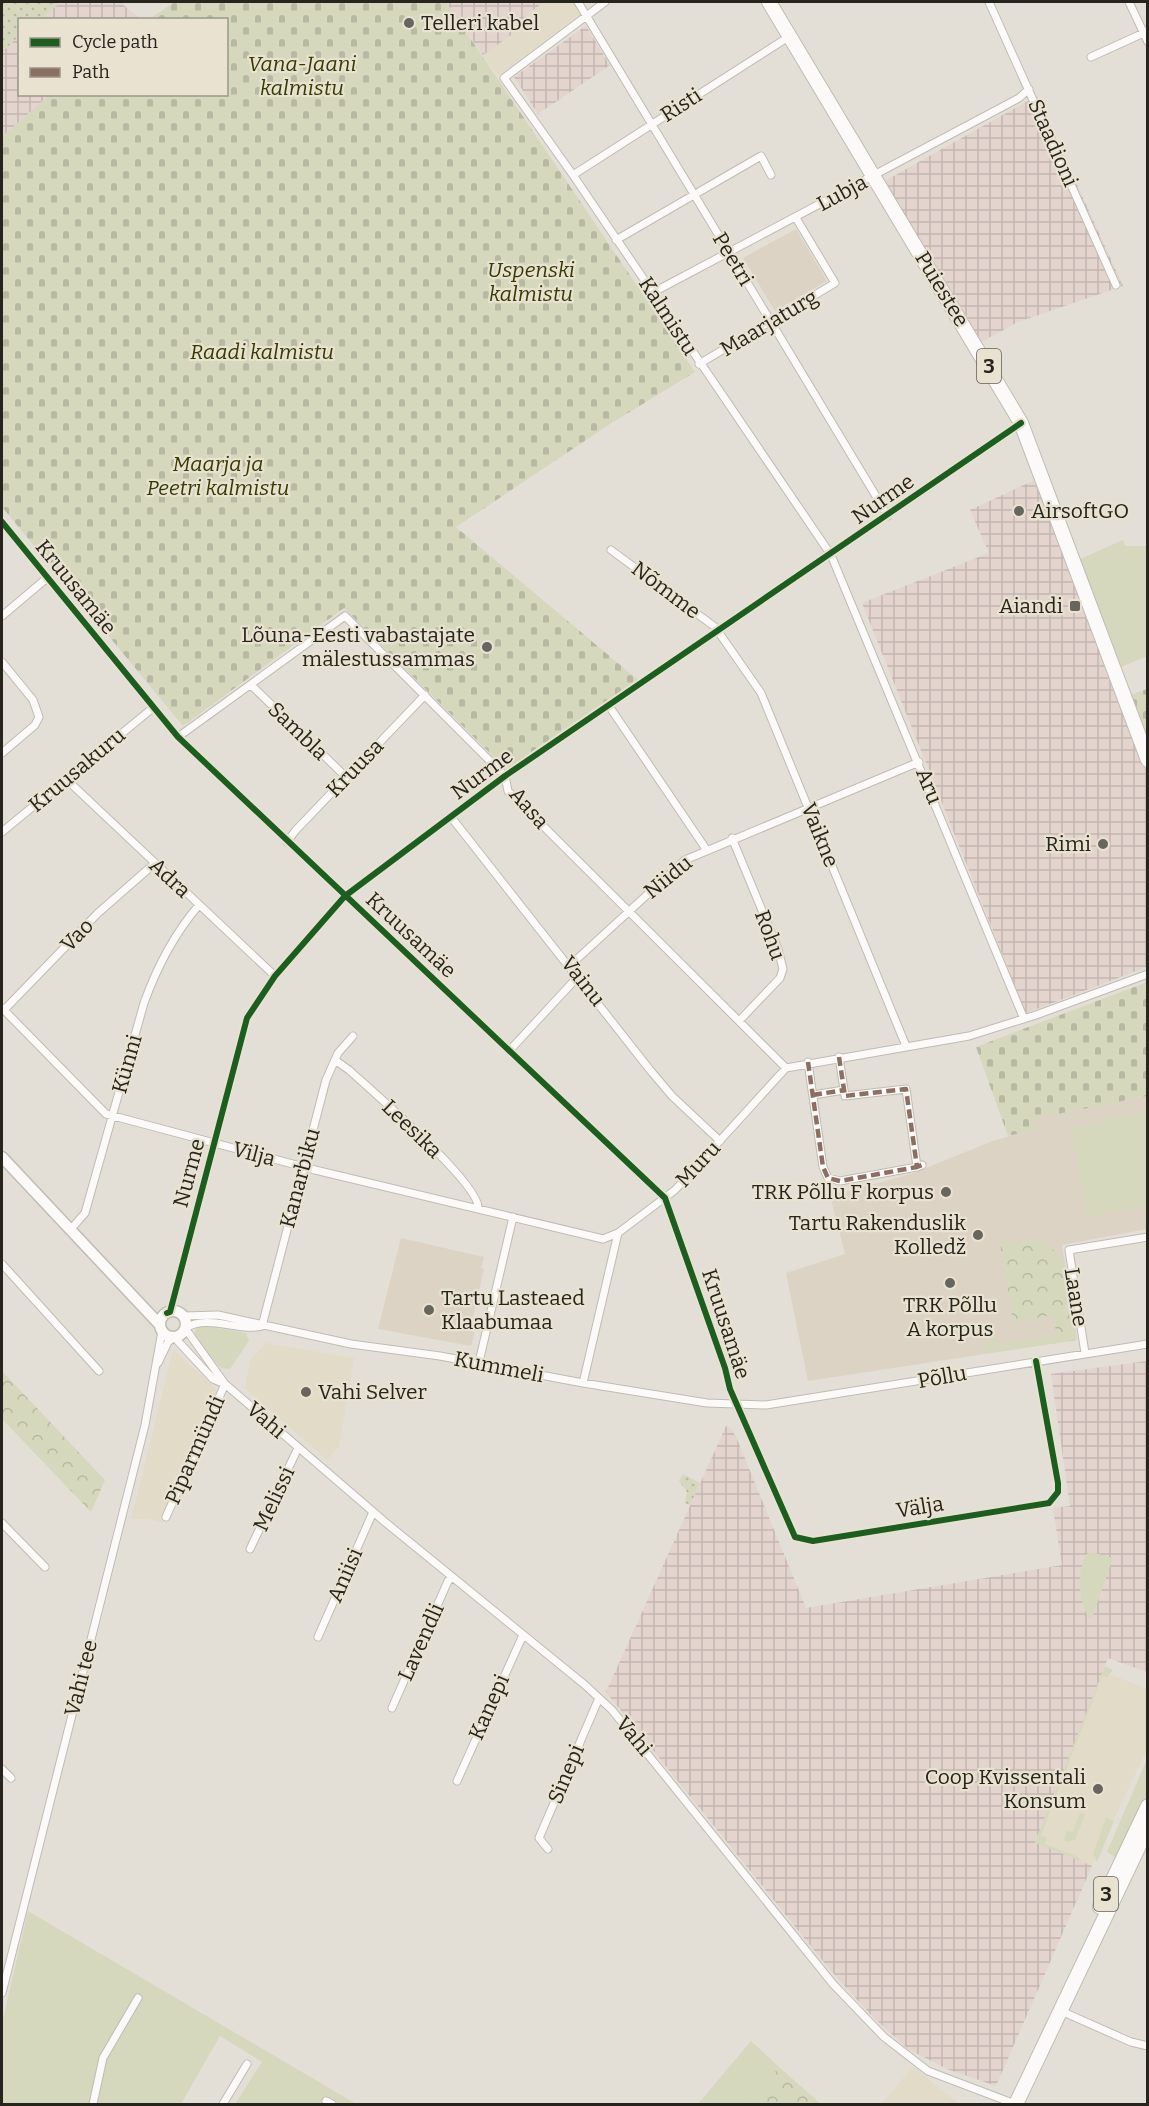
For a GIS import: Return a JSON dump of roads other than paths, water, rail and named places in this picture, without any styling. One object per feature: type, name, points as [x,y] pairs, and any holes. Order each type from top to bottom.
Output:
[{"type":"highway","name":"Puiestee","points":[[769,2],[1022,423],[1148,760]]},
{"type":"highway","name":"3","points":[[1072,1985],[1091,1928],[1148,1806]]},
{"type":"highway","name":"3","points":[[1016,2104],[1148,1827]]},
{"type":"street","name":"Peetri","points":[[578,2],[888,516]]},
{"type":"street","points":[[586,16],[605,2]]},
{"type":"street","name":"Staadioni","points":[[989,2],[1116,285]]},
{"type":"street","points":[[1129,2],[1148,42]]},
{"type":"street","name":"Kalmistu","points":[[586,16],[504,78],[573,175],[699,364],[831,555]]},
{"type":"street","points":[[1091,57],[1145,32]]},
{"type":"street","name":"Risti","points":[[573,175],[790,36]]},
{"type":"street","name":"Lubja","points":[[652,292],[1020,98],[1029,89]]},
{"type":"street","points":[[616,240],[761,156],[771,175]]},
{"type":"street","name":"Maarjaturg","points":[[699,364],[835,283],[796,218]]},
{"type":"street","name":"Nurme","points":[[168,1313],[248,1017],[275,976],[345,896],[505,776],[1022,423]]},
{"type":"street","name":"Kruusamäe","points":[[2,522],[178,737],[664,1197],[736,1405]]},
{"type":"street","name":"Nõmme","points":[[611,550],[719,631]]},
{"type":"street","name":"Aru","points":[[831,555],[1024,1019]]},
{"type":"street","points":[[2,616],[47,578]]},
{"type":"street","name":"Aasa","points":[[178,737],[345,616],[505,776],[508,791],[786,1068]]},
{"type":"street","name":"Vaikne","points":[[719,631],[761,693],[906,1046]]},
{"type":"street","points":[[2,662],[33,700],[39,717],[35,725],[2,753]]},
{"type":"street","name":"Sambla","points":[[250,685],[346,777]]},
{"type":"street","name":"Kruusa","points":[[287,842],[425,695]]},
{"type":"street","points":[[609,706],[706,849]]},
{"type":"street","name":"Kruusakuru","points":[[2,830],[153,707]]},
{"type":"street","name":"Niidu","points":[[509,1051],[576,977],[574,963],[577,959],[685,860],[732,838],[919,762]]},
{"type":"street","name":"Adra","points":[[66,779],[275,976]]},
{"type":"street","name":"Vainu","points":[[451,816],[658,1078],[720,1141]]},
{"type":"street","name":"Rohu","points":[[732,838],[778,949],[783,969],[780,978],[739,1021]]},
{"type":"street","name":"Vao","points":[[3,1009],[98,914],[154,864]]},
{"type":"street","name":"Künni","points":[[71,1229],[86,1213],[112,1116],[155,973],[172,942],[199,905]]},
{"type":"street","points":[[786,1068],[808,1062],[969,1036],[1024,1019],[1148,974]]},
{"type":"street","name":"Vilja","points":[[3,1009],[106,1114],[303,1167],[603,1239],[618,1233]]},
{"type":"street","name":"Kanarbiku","points":[[261,1326],[326,1080],[334,1060],[353,1036]]},
{"type":"street","points":[[808,1062],[823,1167],[831,1180],[840,1181],[920,1166],[906,1089],[844,1096],[839,1057]]},
{"type":"street","name":"Leesika","points":[[334,1060],[349,1070],[451,1166],[475,1194],[478,1208]]},
{"type":"street","name":"Muru","points":[[618,1233],[675,1190],[786,1068]]},
{"type":"street","points":[[813,1095],[844,1090]]},
{"type":"street","points":[[2,1157],[161,1328],[174,1337],[181,1335],[185,1328],[183,1316],[168,1313],[138,1301]]},
{"type":"street","points":[[478,1362],[513,1217]]},
{"type":"street","points":[[583,1383],[618,1233]]},
{"type":"street","name":"Laane","points":[[1085,1353],[1069,1250],[1148,1236]]},
{"type":"street","points":[[2,1264],[99,1371]]},
{"type":"street","points":[[161,1328],[168,1313]]},
{"type":"street","name":"Kummeli","points":[[183,1316],[218,1315],[351,1344],[478,1362],[583,1383],[736,1405]]},
{"type":"street","name":"Kummeli","points":[[185,1328],[204,1322],[251,1329],[261,1326]]},
{"type":"street","name":"Vahi tee","points":[[2,1993],[158,1363],[161,1328]]},
{"type":"street","name":"Vahi","points":[[185,1328],[225,1384],[373,1512],[599,1698],[679,1791],[833,1984],[884,2037],[928,2071],[1016,2104]]},
{"type":"street","name":"Vahi tee","points":[[158,1363],[168,1342],[174,1337]]},
{"type":"street","name":"Vahi","points":[[174,1337],[213,1379],[225,1384]]},
{"type":"street","name":"Põllu","points":[[736,1405],[766,1406],[1148,1344]]},
{"type":"street","name":"Välja","points":[[736,1405],[790,1530],[795,1537],[813,1541],[1049,1503],[1058,1492],[1058,1483],[1036,1361]]},
{"type":"street","name":"Piparmündi","points":[[165,1516],[225,1384]]},
{"type":"street","name":"Melissi","points":[[250,1550],[298,1448]]},
{"type":"street","name":"Aniisi","points":[[318,1637],[373,1512]]},
{"type":"street","points":[[2,1523],[45,1567]]},
{"type":"street","name":"Lavendli","points":[[392,1708],[448,1581],[452,1578]]},
{"type":"street","name":"Kanepi","points":[[457,1781],[523,1635]]},
{"type":"street","name":"Sinepi","points":[[548,1849],[539,1838],[599,1698]]},
{"type":"street","points":[[2,1769],[11,1778]]},
{"type":"street","points":[[93,2104],[103,2058],[138,1998]]},
{"type":"street","points":[[1061,2011],[1131,2042],[1148,2046]]},
{"type":"street","points":[[223,2104],[247,2064]]},
{"type":"place","name":"Telleri kabel","points":[[409,23]]},
{"type":"place","name":"AirsoftGO","points":[[1019,511]]},
{"type":"place","name":"Aiandi","points":[[1075,606]]},
{"type":"place","name":"Lõuna-Eesti vabastajate mälestussammas","points":[[487,647]]},
{"type":"place","name":"Rimi","points":[[1103,844]]},
{"type":"place","name":"TRK Põllu F korpus","points":[[946,1192]]},
{"type":"place","name":"Tartu Rakenduslik Kolledž","points":[[978,1235]]},
{"type":"place","name":"TRK Põllu A korpus","points":[[950,1283]]},
{"type":"place","name":"Tartu Lasteaed Klaabumaa","points":[[429,1310]]},
{"type":"place","name":"Vahi Selver","points":[[306,1392]]},
{"type":"place","name":"Coop Kvissentali Konsum","points":[[1098,1789]]},
{"type":"park label","name":"Vana-Jaani kalmistu","points":[[302,76]]},
{"type":"park label","name":"Uspenski kalmistu","points":[[531,282]]},
{"type":"park label","name":"Raadi kalmistu","points":[[262,352]]},
{"type":"park label","name":"Maarja ja Peetri kalmistu","points":[[218,476]]}]
